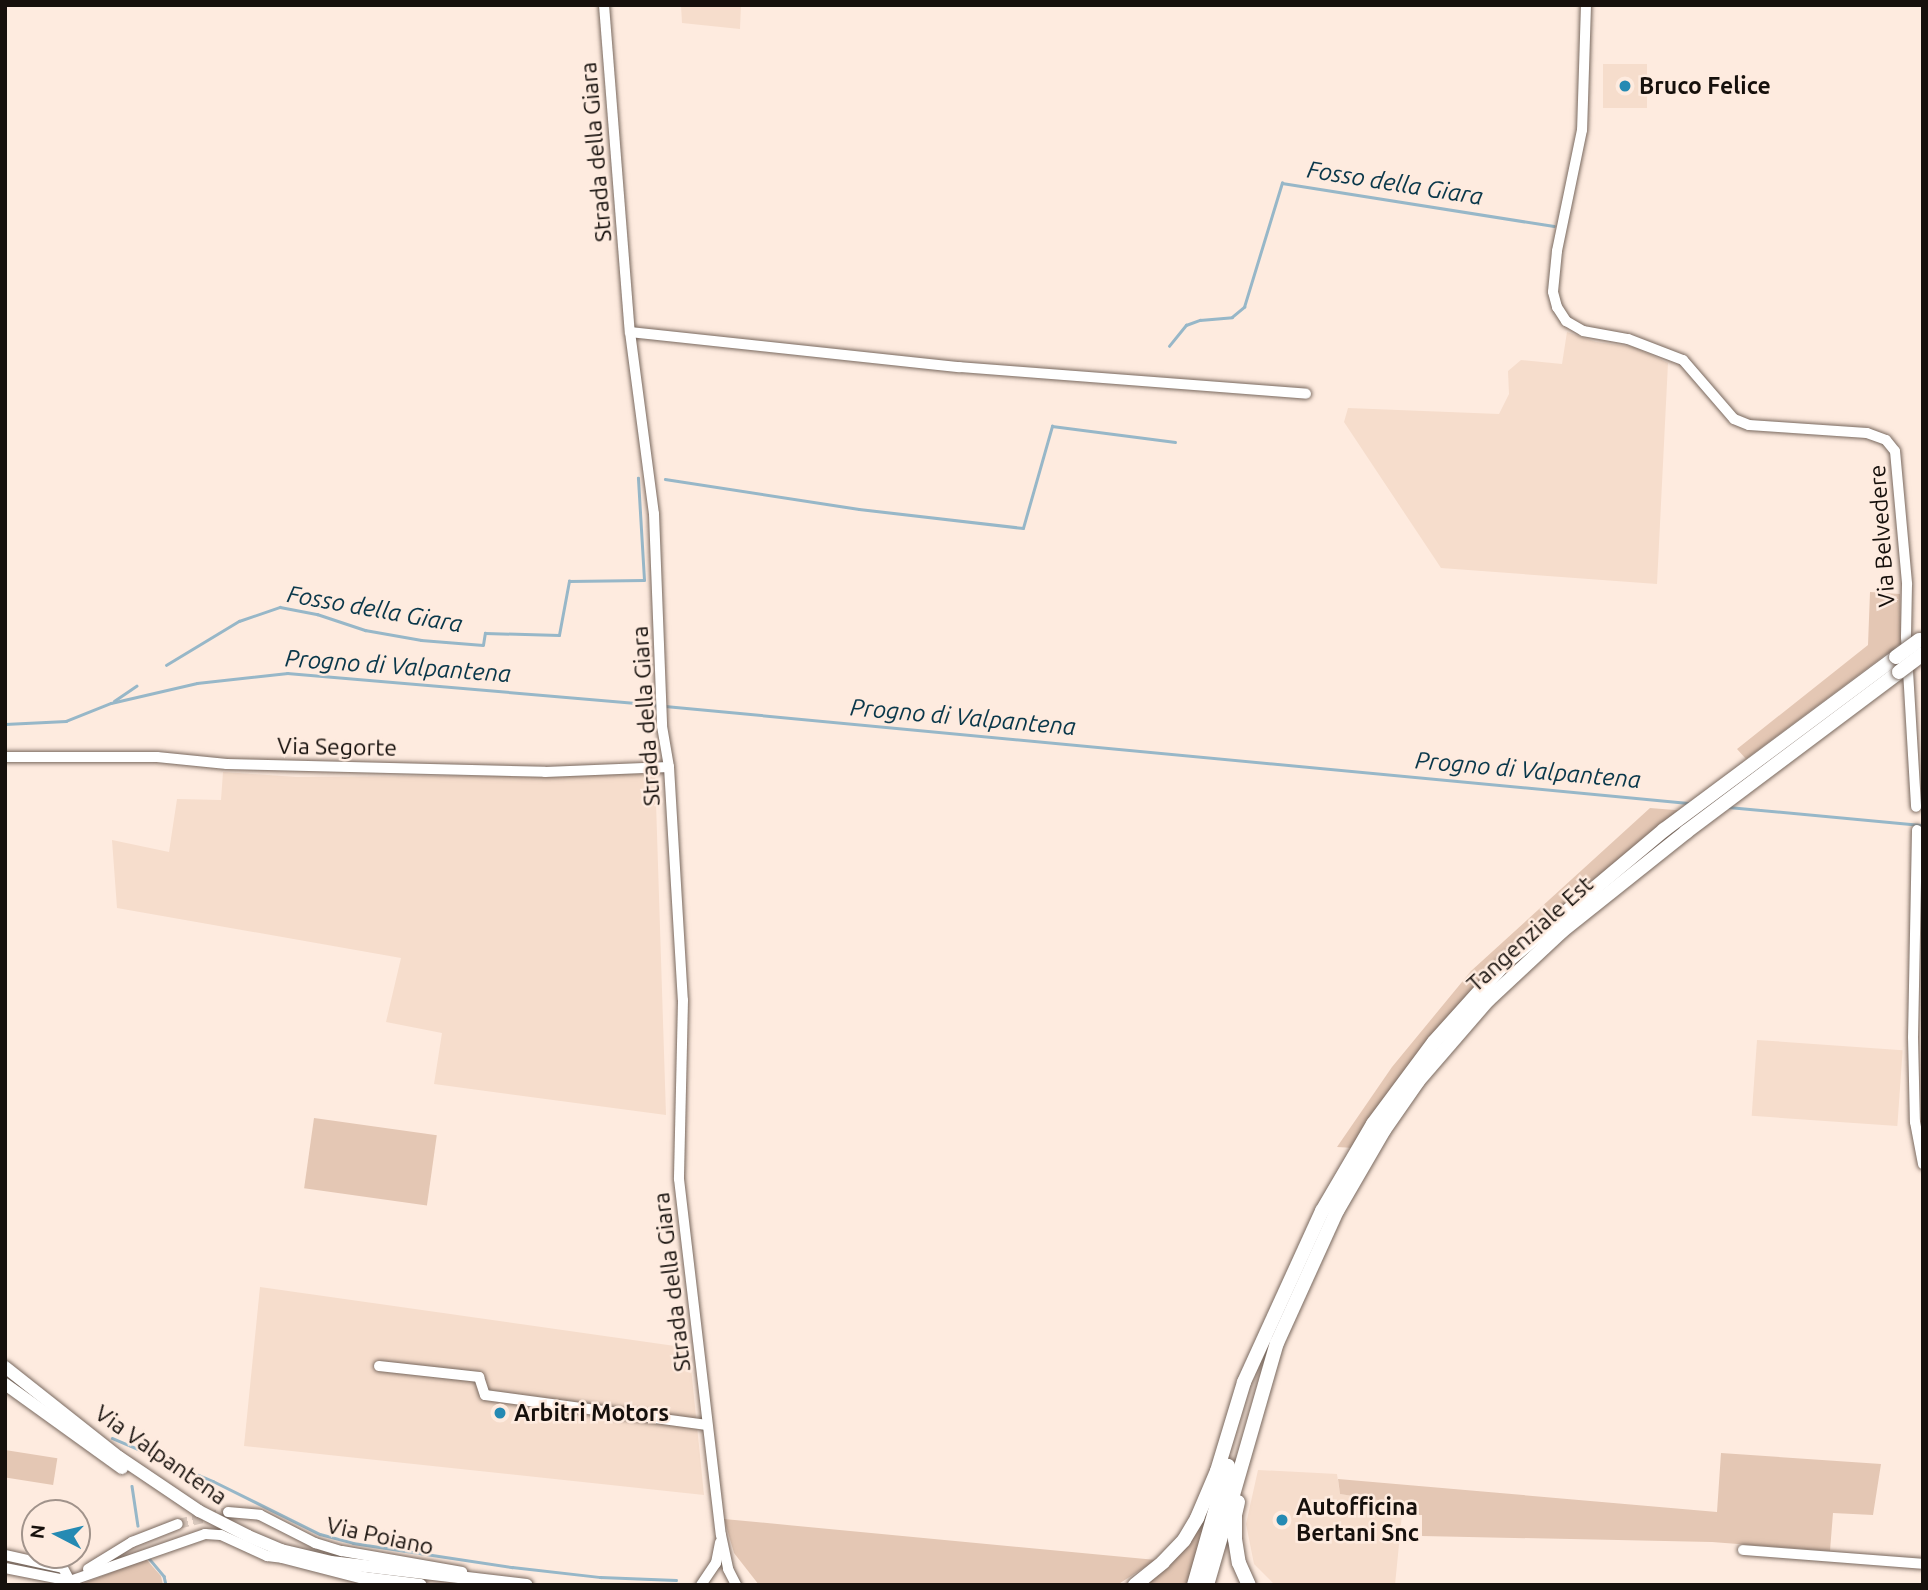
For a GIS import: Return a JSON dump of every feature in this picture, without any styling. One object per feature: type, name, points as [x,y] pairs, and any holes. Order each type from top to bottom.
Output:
[{"type":"highway","name":"Tangenziale Est","points":[[1270,1320],[1322,1211],[1373,1124],[1434,1042],[1506,962],[1664,830],[1896,657],[1922,644]]},
{"type":"highway","name":"Tangenziale Est","points":[[1277,1343],[1337,1211],[1384,1130],[1418,1081],[1488,1000],[1562,930],[1776,763],[1899,672],[1922,644]]},
{"type":"highway","points":[[1135,1585],[1184,1540],[1197,1518],[1217,1471],[1244,1382],[1270,1320]]},
{"type":"highway","points":[[1194,1585],[1270,1320]]},
{"type":"highway","points":[[1207,1585],[1277,1343]]},
{"type":"highway","points":[[1249,1585],[1239,1563],[1235,1515],[1277,1343]]},
{"type":"main road","name":"Via Valpantena","points":[[5,1367],[119,1457],[199,1511],[248,1536],[305,1555],[398,1572],[528,1585]]},
{"type":"main road","points":[[5,1384],[86,1444],[208,1524],[284,1558],[364,1578],[421,1585]]},
{"type":"street","name":"Strada della Giara","points":[[604,5],[630,332],[654,514],[662,726],[669,767],[683,1000],[679,1179],[721,1535],[728,1569],[736,1585]]},
{"type":"street","name":"Via Belvedere","points":[[1586,5],[1582,130],[1557,251],[1553,292],[1557,307],[1566,321],[1583,331],[1628,339],[1682,360],[1734,419],[1749,425],[1867,433],[1886,440],[1895,450],[1907,584],[1906,637],[1916,807]]},
{"type":"street","points":[[630,332],[959,367],[1306,394]]},
{"type":"street","name":"Via Segorte","points":[[5,757],[157,757],[227,764],[545,772],[669,767]]},
{"type":"street","points":[[1917,833],[1913,1049],[1915,1122],[1923,1164]]},
{"type":"street","points":[[379,1366],[479,1377],[485,1395],[707,1425]]},
{"type":"street","name":"Via Poiano","points":[[228,1512],[260,1515],[315,1543],[342,1551],[528,1585]]},
{"type":"street","points":[[68,1583],[132,1542],[178,1524]]},
{"type":"street","points":[[5,1568],[68,1583],[205,1534],[221,1535],[267,1556],[284,1558]]},
{"type":"street","name":"Strada della Giara","points":[[701,1585],[716,1563],[721,1535]]},
{"type":"street","points":[[1743,1550],[1923,1564]]},
{"type":"street","points":[[5,1555],[63,1568],[68,1583]]},
{"type":"shaded area","points":[[681,5],[741,5],[740,29],[682,23]]},
{"type":"shaded area","name":"Bruco Felice","points":[[1603,64],[1647,64],[1647,108],[1603,108]]},
{"type":"shaded area","points":[[1567,332],[1596,342],[1634,347],[1668,363],[1657,584],[1441,568],[1344,422],[1348,408],[1499,414],[1509,394],[1508,371],[1521,360],[1562,364]]},
{"type":"shaded area","points":[[1870,592],[1900,594],[1901,643],[1746,759],[1737,749],[1868,645]]},
{"type":"shaded area","points":[[655,771],[666,1115],[434,1084],[442,1033],[386,1022],[401,958],[117,908],[112,840],[169,852],[177,799],[221,800],[223,772],[296,777],[594,775]]},
{"type":"shaded area","points":[[1650,808],[1687,811],[1493,970],[1354,1148],[1337,1147],[1392,1067],[1471,971]]},
{"type":"shaded area","points":[[1757,1040],[1903,1050],[1897,1126],[1752,1116]]},
{"type":"shaded area","points":[[314,1118],[437,1135],[427,1206],[304,1188]]},
{"type":"shaded area","points":[[260,1287],[689,1348],[704,1495],[244,1446]]},
{"type":"shaded area","points":[[5,1450],[57,1458],[53,1485],[5,1477]]},
{"type":"shaded area","points":[[1721,1453],[1881,1464],[1873,1515],[1833,1513],[1830,1551],[1712,1542],[1422,1536],[1422,1515],[1402,1515],[1403,1504],[1340,1494],[1338,1479],[1717,1512]]},
{"type":"shaded area","points":[[1258,1470],[1337,1474],[1340,1494],[1403,1504],[1395,1585],[1275,1585],[1254,1564],[1246,1524]]},
{"type":"shaded area","points":[[1210,1503],[1188,1585],[1144,1585]]},
{"type":"shaded area","points":[[724,1519],[1156,1560],[1117,1585],[759,1585],[734,1553]]},
{"type":"shaded area","points":[[146,1559],[161,1576],[163,1585],[79,1585]]},
{"type":"waterway","name":"Fosso della Giara","points":[[1169,346],[1186,325],[1200,320],[1232,317],[1244,307],[1282,183],[1554,226]]},
{"type":"waterway","name":"Fosso della Giara","points":[[665,479],[859,509],[1023,528],[1052,426],[1175,442]]},
{"type":"waterway","name":"Fosso della Giara","points":[[166,665],[239,621],[280,607],[317,614],[365,630],[421,640],[483,645],[485,633],[559,635],[569,581],[644,580],[638,478]]},
{"type":"waterway","name":"Progno di Valpantena","points":[[5,724],[66,721],[111,703],[197,683],[287,673],[659,705]]},
{"type":"waterway","name":"Fosso della Giara","points":[[114,701],[136,686]]},
{"type":"waterway","name":"Progno di Valpantena","points":[[665,706],[1690,803]]},
{"type":"waterway","name":"Progno di Valpantena","points":[[1728,807],[1923,825]]},
{"type":"waterway","points":[[112,1438],[213,1481],[320,1534],[353,1543],[512,1567],[600,1577],[676,1580]]},
{"type":"waterway","points":[[132,1486],[138,1526]]},
{"type":"waterway","points":[[148,1557],[164,1576],[166,1585]]},
{"type":"tunnel","points":[[178,1524],[228,1512]]},
{"type":"place","name":"Bruco Felice","points":[[1625,86]]},
{"type":"place","name":"Arbitri Motors","points":[[500,1413]]},
{"type":"place","name":"Autofficina Bertani Snc","points":[[1282,1520]]}]
